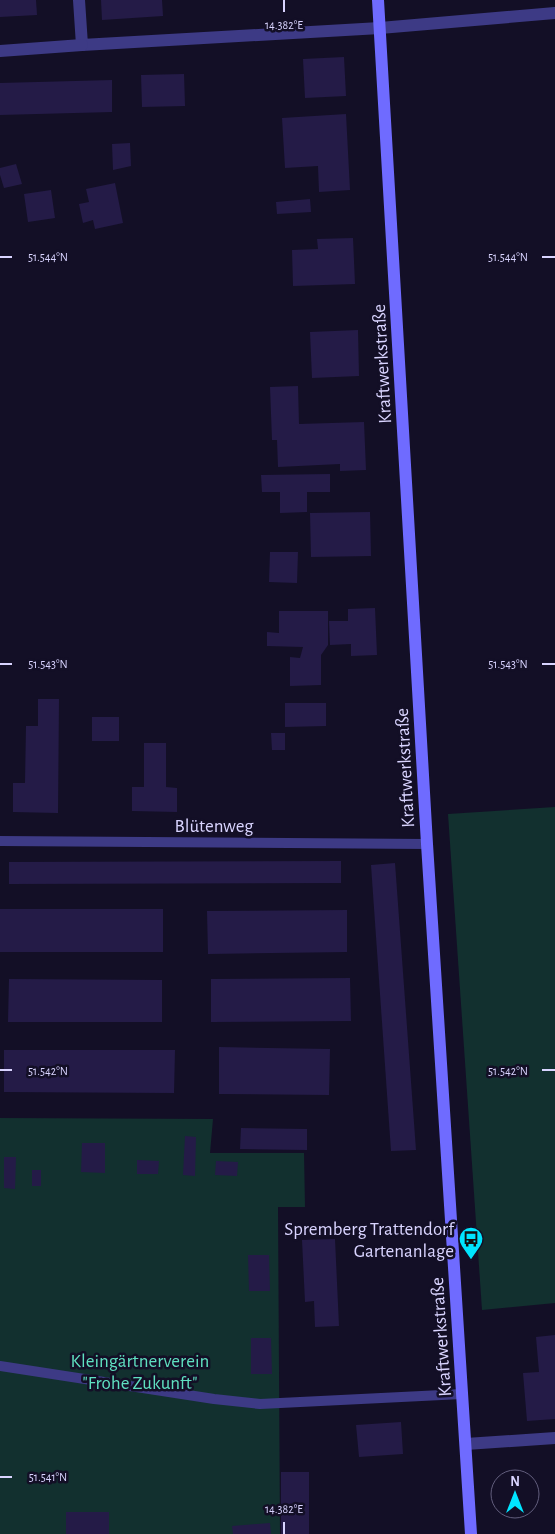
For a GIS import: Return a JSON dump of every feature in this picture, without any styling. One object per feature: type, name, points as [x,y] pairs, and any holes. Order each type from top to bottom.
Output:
[{"type":"main road","name":"Kraftwerkstraße","points":[[378,0],[427,844],[471,1534]]},
{"type":"street","points":[[79,0],[82,45]]},
{"type":"street","points":[[0,52],[82,45],[380,28],[555,13]]},
{"type":"street","points":[[466,1444],[555,1438]]},
{"type":"lane","name":"Blütenweg","points":[[0,841],[427,844]]},
{"type":"lane","points":[[0,1366],[214,1399],[260,1404],[462,1394]]},
{"type":"green space","points":[[555,807],[555,1303],[482,1310],[448,814]]},
{"type":"green space","name":"Kleingärtnerverein \"Frohe Zukunft\"","points":[[0,1118],[213,1119],[210,1153],[304,1153],[305,1207],[278,1207],[280,1534],[0,1534]]},
{"type":"building","points":[[0,0],[36,0],[37,15],[0,17]]},
{"type":"building","points":[[101,0],[162,0],[163,16],[102,20]]},
{"type":"building","points":[[344,57],[346,96],[305,98],[303,59]]},
{"type":"building","points":[[184,74],[185,106],[142,107],[141,75]]},
{"type":"building","points":[[112,80],[112,112],[0,115],[0,83]]},
{"type":"building","points":[[346,114],[350,190],[319,192],[318,166],[285,168],[282,118]]},
{"type":"building","points":[[130,143],[131,166],[113,170],[112,144]]},
{"type":"building","points":[[16,164],[22,184],[4,188],[0,168]]},
{"type":"building","points":[[115,183],[123,223],[95,229],[93,220],[83,223],[79,204],[89,202],[86,189]]},
{"type":"building","points":[[51,190],[55,218],[28,222],[24,194]]},
{"type":"building","points":[[310,199],[311,212],[277,214],[276,202]]},
{"type":"building","points":[[353,238],[355,284],[293,286],[292,250],[318,249],[317,239]]},
{"type":"building","points":[[358,330],[359,376],[312,378],[310,332]]},
{"type":"building","points":[[298,386],[299,424],[364,422],[366,470],[340,471],[340,464],[278,467],[277,440],[272,440],[270,387]]},
{"type":"building","points":[[330,474],[330,492],[307,492],[307,512],[280,513],[280,492],[262,492],[261,475]]},
{"type":"building","points":[[370,512],[371,556],[311,557],[310,513]]},
{"type":"building","points":[[270,552],[298,552],[297,583],[269,582]]},
{"type":"building","points":[[375,608],[377,655],[351,656],[351,644],[330,645],[329,621],[348,621],[348,609]]},
{"type":"building","points":[[279,611],[328,611],[328,645],[321,655],[321,685],[290,686],[290,657],[300,658],[303,647],[267,646],[267,632],[279,633]]},
{"type":"building","points":[[38,699],[59,699],[58,813],[13,812],[13,783],[25,783],[26,726],[38,726]]},
{"type":"building","points":[[285,703],[326,703],[326,726],[285,727]]},
{"type":"building","points":[[92,717],[119,717],[119,741],[92,741]]},
{"type":"building","points":[[271,733],[285,733],[285,750],[272,750]]},
{"type":"building","points":[[144,743],[166,743],[166,787],[177,788],[177,812],[132,811],[132,787],[144,787]]},
{"type":"building","points":[[341,861],[341,883],[9,884],[9,862]]},
{"type":"building","points":[[395,863],[416,1150],[391,1151],[371,865]]},
{"type":"building","points":[[0,909],[163,909],[163,952],[0,952]]},
{"type":"building","points":[[347,910],[347,952],[208,954],[207,911]]},
{"type":"building","points":[[350,978],[351,1021],[211,1022],[211,979]]},
{"type":"building","points":[[9,979],[162,980],[162,1022],[8,1022]]},
{"type":"building","points":[[219,1047],[330,1049],[329,1095],[219,1094]]},
{"type":"building","points":[[4,1050],[175,1050],[174,1093],[4,1092]]},
{"type":"building","points":[[241,1128],[307,1129],[307,1150],[240,1149]]},
{"type":"building","points":[[185,1136],[196,1137],[195,1176],[183,1175]]},
{"type":"building","points":[[82,1143],[105,1143],[105,1173],[81,1172]]},
{"type":"building","points":[[4,1157],[16,1157],[15,1189],[4,1188]]},
{"type":"building","points":[[137,1160],[159,1161],[158,1174],[137,1174]]},
{"type":"building","points":[[216,1161],[238,1162],[237,1176],[215,1175]]},
{"type":"building","points":[[32,1170],[41,1170],[41,1186],[32,1186]]},
{"type":"building","points":[[335,1239],[339,1326],[315,1327],[314,1301],[305,1302],[302,1240]]},
{"type":"building","points":[[248,1255],[269,1255],[270,1291],[249,1291]]},
{"type":"building","points":[[555,1335],[555,1419],[527,1421],[523,1373],[539,1372],[536,1337]]},
{"type":"building","points":[[251,1338],[271,1338],[272,1374],[251,1374]]},
{"type":"building","points":[[401,1422],[403,1454],[359,1457],[356,1425]]},
{"type":"building","points":[[281,1472],[309,1472],[309,1534],[281,1534]]},
{"type":"building","points":[[66,1512],[109,1512],[109,1534],[66,1534]]},
{"type":"building","points":[[270,1523],[271,1534],[233,1534],[232,1526]]},
{"type":"place","name":"Spremberg Trattendorf Gartenanlage","points":[[471,1260]]}]
